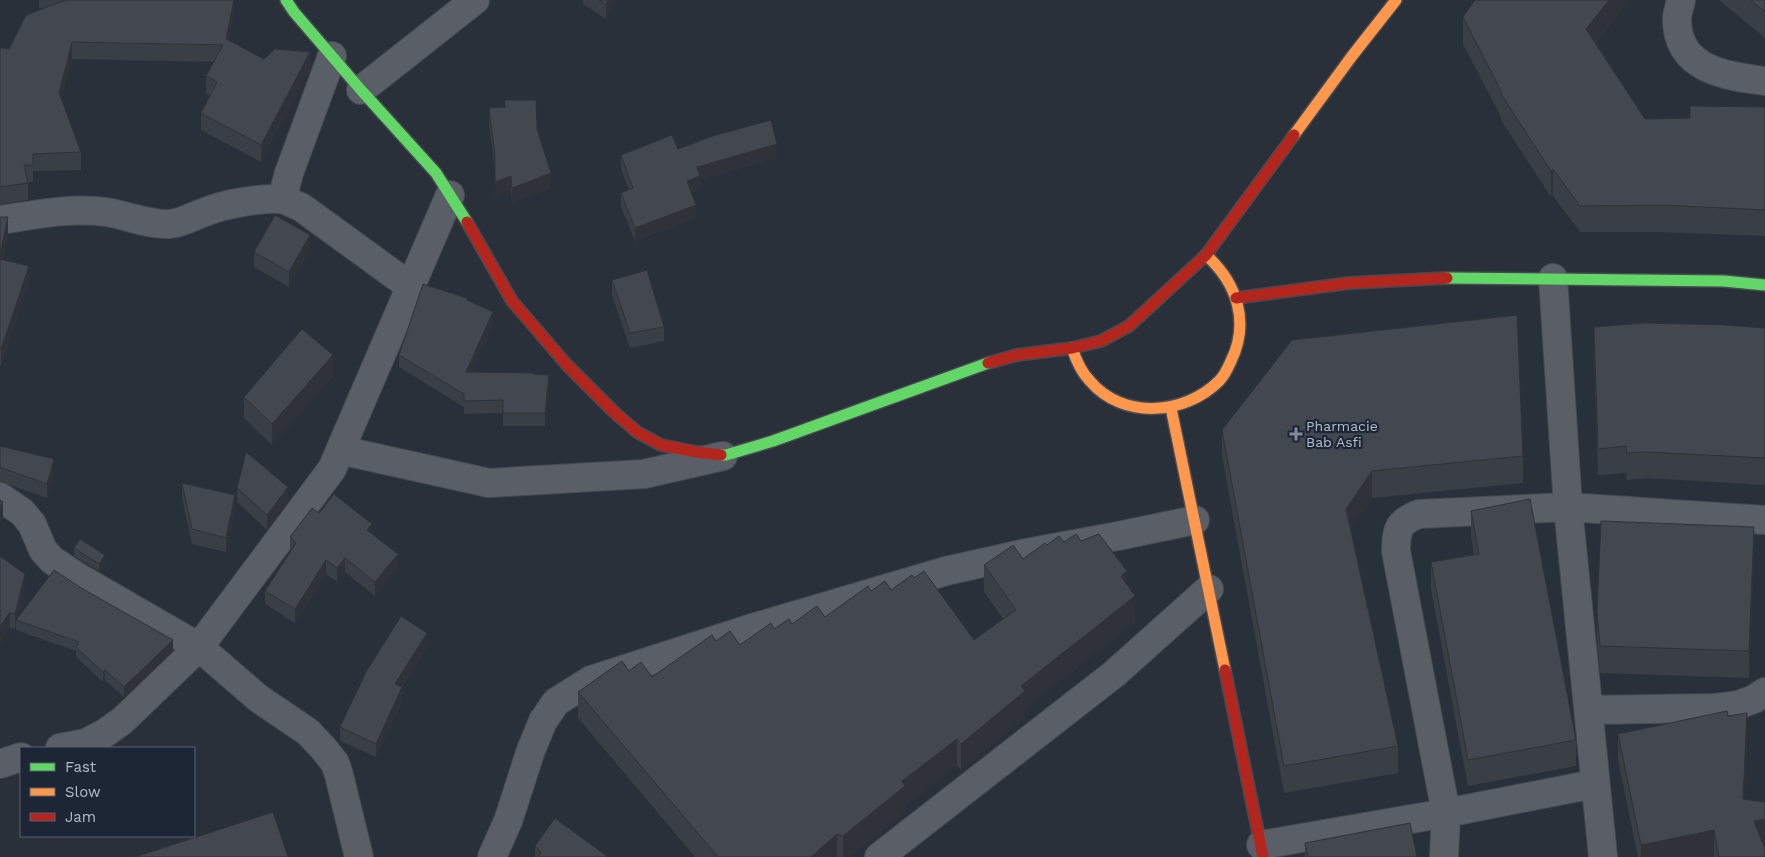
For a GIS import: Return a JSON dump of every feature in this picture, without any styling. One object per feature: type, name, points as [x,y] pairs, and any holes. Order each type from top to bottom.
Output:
[{"type":"street","points":[[286,0],[361,90],[436,173],[512,301],[567,365],[637,432],[661,445],[696,452],[726,455]]},
{"type":"street","points":[[361,90],[476,0]]},
{"type":"street","points":[[340,450],[489,483],[644,474],[773,442],[975,367],[1017,355],[1072,348],[1101,341],[1129,326],[1206,255],[1352,56],[1396,0]]},
{"type":"street","points":[[1681,0],[1677,18],[1680,40],[1695,61],[1712,71],[1765,81]]},
{"type":"street","points":[[282,200],[289,173],[332,56]]},
{"type":"street","points":[[64,747],[86,742],[122,721],[199,647],[332,469],[450,195]]},
{"type":"street","points":[[0,220],[35,214],[82,211],[105,212],[169,224],[187,220],[208,210],[251,201],[282,200],[301,207],[411,287]]},
{"type":"street","points":[[1072,348],[1078,365],[1095,387],[1117,402],[1144,409],[1171,408],[1199,397],[1222,377],[1236,351],[1241,321],[1236,292],[1220,266],[1206,255]]},
{"type":"street","points":[[1236,298],[1349,283],[1463,277],[1724,281],[1765,285]]},
{"type":"street","points":[[1553,278],[1568,507],[1602,857]]},
{"type":"street","points":[[1171,408],[1262,851],[1594,784]]},
{"type":"street","points":[[0,497],[22,512],[32,524],[43,550],[52,560],[76,576],[199,647],[258,698],[308,732],[324,749],[335,764],[340,775],[359,857]]},
{"type":"street","points":[[1444,857],[1446,813],[1396,551],[1396,538],[1399,527],[1406,519],[1419,514],[1568,507],[1765,520]]},
{"type":"street","points":[[492,857],[508,821],[531,750],[543,721],[556,702],[591,680],[750,629],[946,571],[1026,553],[1195,520]]},
{"type":"street","points":[[879,857],[1114,674],[1209,590]]},
{"type":"street","points":[[1589,710],[1738,706],[1765,692]]},
{"type":"building","points":[[66,0],[234,0],[226,39],[264,59],[275,49],[310,52],[261,145],[201,113],[217,82],[206,76],[223,45],[72,42],[59,93],[81,152],[33,154],[33,165],[24,165],[28,183],[0,187],[0,48],[9,49],[26,15]]},
{"type":"building","points":[[599,0],[608,0],[606,4]]},
{"type":"building","points":[[1475,0],[1609,0],[1586,29],[1645,119],[1690,118],[1690,106],[1765,107],[1765,210],[1662,205],[1580,206],[1553,169],[1551,171],[1501,94],[1463,17]]},
{"type":"building","points":[[1751,0],[1765,0],[1765,12]]},
{"type":"building","points":[[505,100],[536,100],[537,129],[551,173],[512,188],[511,176],[495,182],[495,156],[489,108],[505,107]]},
{"type":"building","points":[[771,120],[777,144],[697,167],[700,176],[687,181],[696,205],[635,228],[621,193],[633,188],[621,155],[672,135],[678,149],[713,136]]},
{"type":"building","points":[[275,215],[310,235],[289,272],[254,252]]},
{"type":"building","points":[[0,217],[8,217],[0,254]]},
{"type":"building","points":[[0,259],[29,266],[1,349],[0,348]]},
{"type":"building","points":[[647,270],[664,327],[630,333],[612,280]]},
{"type":"building","points":[[423,284],[467,298],[467,300],[493,312],[466,372],[549,375],[545,413],[503,413],[503,400],[464,401],[464,394],[399,355]]},
{"type":"building","points":[[1517,315],[1523,456],[1372,471],[1346,509],[1398,746],[1284,766],[1222,430],[1292,340]]},
{"type":"building","points":[[1645,323],[1765,328],[1765,458],[1647,452],[1627,453],[1626,446],[1598,449],[1594,327]]},
{"type":"building","points":[[302,329],[333,355],[272,424],[244,397]]},
{"type":"building","points":[[0,446],[54,459],[47,484],[0,468]]},
{"type":"building","points":[[246,452],[288,487],[267,515],[237,488]]},
{"type":"building","points":[[182,483],[235,495],[226,538],[192,529]]},
{"type":"building","points":[[334,494],[372,524],[367,530],[398,554],[375,582],[345,558],[337,568],[326,560],[295,609],[265,591],[296,543],[290,537],[312,508],[319,513]]},
{"type":"building","points":[[1530,499],[1576,740],[1468,760],[1431,562],[1479,554],[1471,511]]},
{"type":"building","points":[[1601,521],[1754,527],[1749,651],[1600,646],[1597,612]]},
{"type":"building","points":[[1076,534],[1081,541],[1099,534],[1127,571],[1121,576],[1135,596],[1021,686],[1025,691],[961,744],[957,739],[902,781],[905,786],[843,836],[837,834],[811,857],[718,857],[578,692],[622,661],[629,671],[641,662],[652,677],[712,635],[716,641],[730,631],[740,645],[771,623],[774,629],[789,619],[792,624],[817,606],[825,617],[868,586],[871,591],[885,581],[891,590],[912,575],[914,578],[924,571],[974,640],[1016,610],[984,565],[1013,545],[1023,559],[1045,543],[1047,545],[1059,536],[1064,542]]},
{"type":"building","points":[[80,539],[105,555],[99,564],[74,548]]},
{"type":"building","points":[[0,556],[25,574],[15,614],[10,612],[0,627]]},
{"type":"building","points":[[54,570],[83,589],[173,640],[124,687],[105,670],[103,672],[76,647],[79,642],[16,620]]},
{"type":"building","points":[[401,616],[427,633],[395,684],[402,687],[376,744],[340,727],[366,672]]},
{"type":"building","points":[[1727,711],[1728,716],[1747,713],[1743,799],[1765,802],[1765,819],[1754,821],[1765,849],[1765,857],[1719,857],[1714,830],[1641,845],[1618,734]]},
{"type":"building","points":[[273,812],[288,857],[135,857]]},
{"type":"building","points":[[555,818],[608,857],[538,857],[541,852],[535,846]]},
{"type":"building","points":[[1410,823],[1417,857],[1308,857],[1305,843]]},
{"type":"traffic: fast","points":[[286,0],[294,12],[361,90],[436,173],[467,222]]},
{"type":"traffic: fast","points":[[1447,278],[1724,281],[1765,285]]},
{"type":"traffic: fast","points":[[721,455],[773,441],[988,363]]},
{"type":"traffic: slow","points":[[1294,135],[1396,0]]},
{"type":"traffic: slow","points":[[1072,348],[1079,366],[1087,377],[1104,394],[1119,402],[1136,407],[1172,406],[1189,401],[1205,392],[1221,379],[1229,366],[1237,346],[1240,318],[1233,291],[1226,278],[1206,255]]},
{"type":"traffic: slow","points":[[1171,408],[1225,670]]},
{"type":"traffic: jam","points":[[988,363],[1017,355],[1072,348],[1101,341],[1129,326],[1206,255],[1294,135]]},
{"type":"traffic: jam","points":[[467,222],[512,301],[567,365],[614,412],[637,432],[661,445],[721,455]]},
{"type":"traffic: jam","points":[[1236,298],[1349,283],[1447,278]]},
{"type":"traffic: jam","points":[[1225,670],[1263,857]]},
{"type":"place","name":"Pharmacie Bab Asfi","points":[[1296,434]]}]
